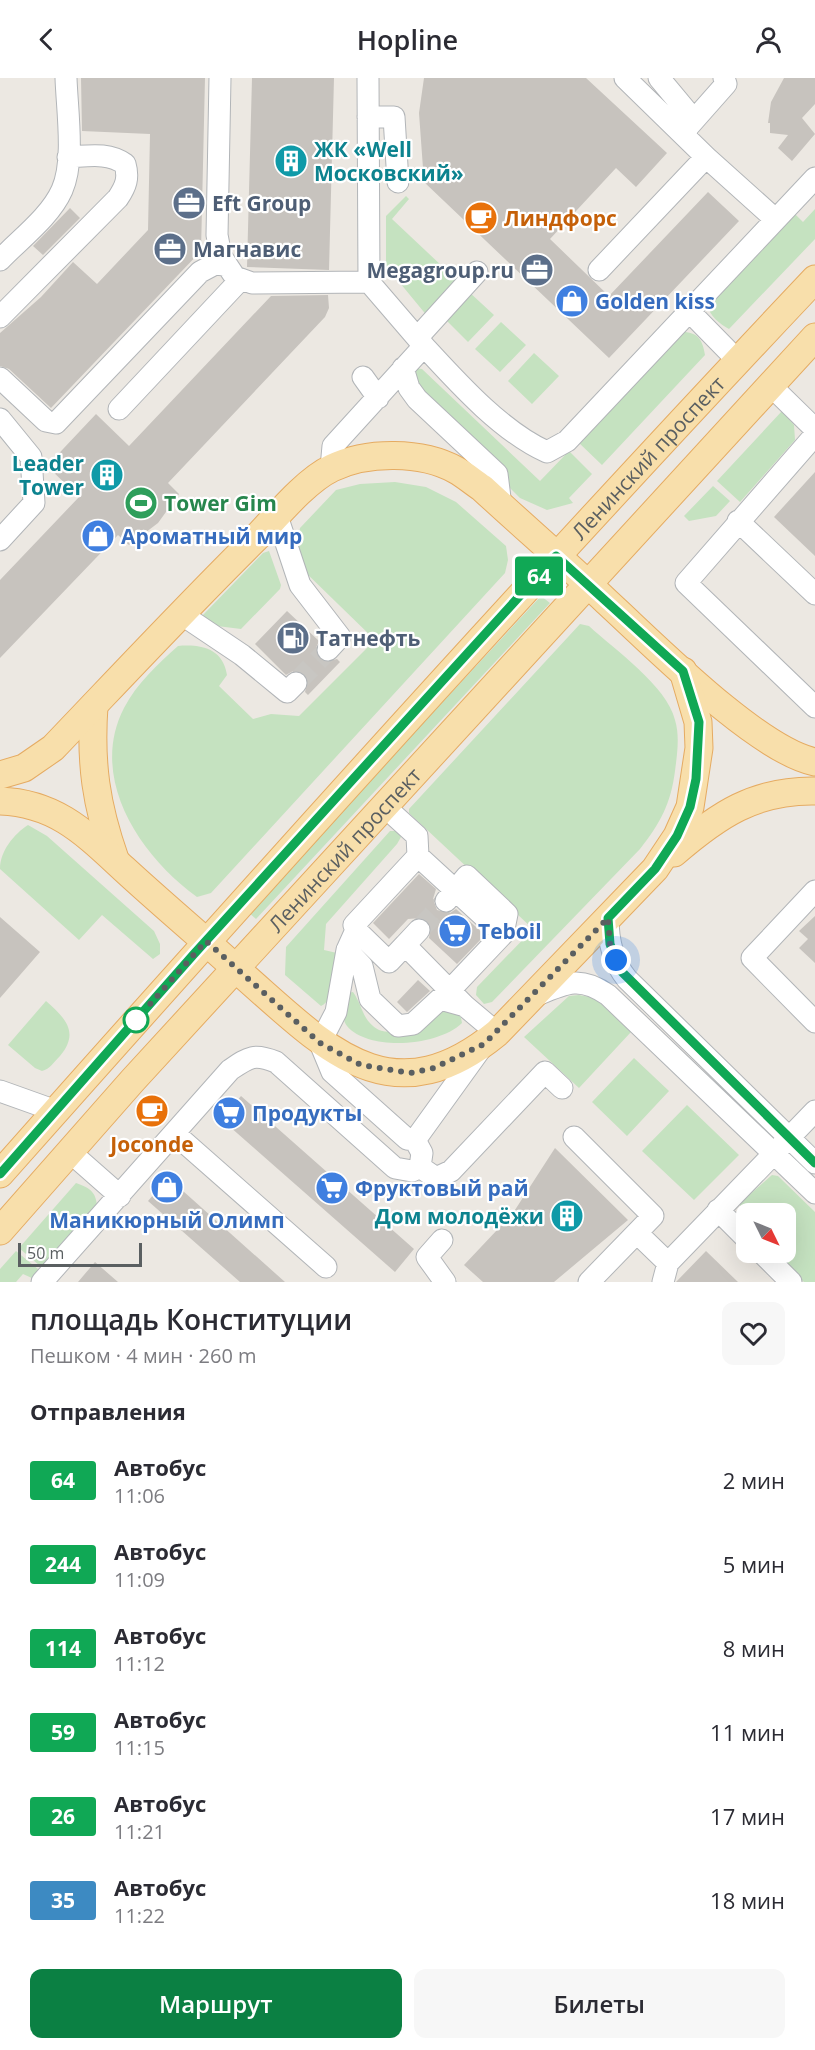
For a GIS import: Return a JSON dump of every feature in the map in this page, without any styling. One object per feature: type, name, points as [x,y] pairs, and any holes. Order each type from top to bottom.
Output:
[{"type":"main road","name":"Ленинский проспект","points":[[0,1174],[206,941],[556,556],[815,279]]},
{"type":"main road","name":"Ленинский проспект","points":[[0,1231],[236,968],[815,337]]},
{"type":"main road","points":[[0,775],[24,768],[37,761],[94,706],[277,516],[331,468],[372,458],[420,459],[456,470],[501,506],[683,671],[774,743],[799,759],[815,762]]},
{"type":"main road","points":[[655,869],[677,836],[690,807],[696,779],[699,722],[683,671]]},
{"type":"main road","points":[[94,706],[92,766],[104,829],[115,860]]},
{"type":"main road","points":[[0,801],[35,805],[50,810],[115,860],[320,1043],[361,1065],[410,1073],[434,1068],[491,1039],[655,869],[700,831],[736,807],[766,795],[815,791]]},
{"type":"street","points":[[0,260],[58,198],[67,177],[66,78]]},
{"type":"street","points":[[220,78],[216,216],[218,247],[225,265],[241,279],[252,282],[369,282]]},
{"type":"street","points":[[368,78],[369,282],[446,371],[526,442],[547,452],[567,441],[815,178]]},
{"type":"street","points":[[625,78],[689,128]]},
{"type":"street","points":[[659,78],[706,157],[741,178],[775,219]]},
{"type":"street","points":[[689,128],[726,84],[724,78]]},
{"type":"street","points":[[368,117],[394,117],[398,182]]},
{"type":"street","points":[[0,318],[118,198],[126,186],[128,173],[125,164],[116,158],[106,155],[68,156]]},
{"type":"street","points":[[600,270],[706,157]]},
{"type":"street","points":[[0,378],[46,421],[56,423],[200,272],[215,264],[225,265]]},
{"type":"street","points":[[331,468],[333,446],[403,368],[420,342],[477,272]]},
{"type":"street","points":[[119,409],[241,279]]},
{"type":"street","points":[[689,311],[738,361]]},
{"type":"street","points":[[403,368],[409,388],[417,399],[497,474],[501,506]]},
{"type":"street","points":[[363,377],[378,398]]},
{"type":"street","points":[[770,385],[815,429]]},
{"type":"street","points":[[0,419],[31,457],[34,503],[0,540]]},
{"type":"street","points":[[815,435],[738,521],[686,584],[815,707]]},
{"type":"street","points":[[277,516],[300,585],[340,637],[328,650]]},
{"type":"street","points":[[738,521],[815,594]]},
{"type":"street","points":[[181,614],[242,655],[287,692],[296,683]]},
{"type":"street","points":[[384,806],[417,836],[418,856],[450,895],[503,934],[451,989]]},
{"type":"street","points":[[415,1140],[491,1039],[412,937],[389,962],[356,930],[354,925],[418,856]]},
{"type":"street","points":[[815,891],[752,958],[815,1022]]},
{"type":"street","points":[[608,918],[610,944],[620,970],[815,1163]]},
{"type":"street","points":[[356,930],[347,951],[336,1012],[320,1043],[332,1072],[407,1139],[415,1140]]},
{"type":"street","points":[[347,951],[362,966],[370,999],[398,1026],[413,1024],[440,999],[465,1006]]},
{"type":"street","points":[[530,999],[558,986],[578,982],[596,986],[652,1034],[815,1193]]},
{"type":"street","points":[[42,1282],[230,1070],[248,1058],[262,1056],[276,1062],[395,1168],[412,1171],[420,1167],[423,1159],[415,1140]]},
{"type":"street","points":[[420,1167],[436,1178],[451,1170],[545,1072],[562,1088]]},
{"type":"street","points":[[0,1091],[56,1111]]},
{"type":"street","points":[[637,1233],[665,1272],[718,1210],[815,1111]]},
{"type":"street","points":[[175,1134],[326,1267]]},
{"type":"street","points":[[574,1137],[653,1216],[589,1282]]},
{"type":"street","points":[[70,1152],[120,1196]]},
{"type":"street","points":[[718,1210],[736,1228]]},
{"type":"street","points":[[442,1240],[427,1257],[445,1282]]},
{"type":"street","points":[[772,1263],[791,1282]]},
{"type":"green space","points":[[406,196],[409,199],[392,219],[460,283],[428,317],[386,266],[386,216]]},
{"type":"green space","points":[[815,209],[815,239],[729,329],[719,322],[710,313],[708,305],[794,213],[803,222]]},
{"type":"green space","points":[[468,291],[494,315],[468,342],[443,317]]},
{"type":"green space","points":[[501,322],[526,345],[500,372],[475,349]]},
{"type":"green space","points":[[683,332],[699,338],[705,355],[602,465],[577,441]]},
{"type":"green space","points":[[534,353],[559,376],[532,404],[508,381]]},
{"type":"green space","points":[[415,368],[422,369],[540,481],[569,451],[592,474],[569,498],[573,503],[547,510],[520,498],[406,385]]},
{"type":"green space","points":[[782,411],[794,425],[795,440],[740,502],[717,481]]},
{"type":"green space","points":[[395,482],[426,487],[456,502],[506,546],[508,560],[505,573],[211,893],[197,897],[156,860],[139,838],[116,788],[112,761],[114,735],[124,708],[135,690],[178,646],[195,646],[210,650],[221,659],[227,675],[219,686],[253,719],[271,714],[299,716],[375,640],[302,569],[297,543],[300,528],[336,490],[360,484]]},
{"type":"green space","points":[[713,486],[730,501],[716,516],[689,521],[684,516]]},
{"type":"green space","points":[[269,551],[281,585],[280,589],[241,629],[209,625],[202,619],[203,615],[263,553]]},
{"type":"green space","points":[[541,596],[550,603],[256,919],[248,912]]},
{"type":"green space","points":[[580,624],[589,626],[639,669],[662,694],[670,707],[677,726],[678,739],[671,793],[659,822],[640,849],[492,1002],[484,1004],[476,995],[477,987],[533,929],[409,813],[409,809]]},
{"type":"green space","points":[[28,825],[47,836],[154,931],[160,944],[160,954],[153,959],[102,915],[79,940],[0,869],[2,856],[9,844]]},
{"type":"green space","points":[[390,831],[397,831],[401,837],[397,844],[326,924],[324,950],[337,953],[333,990],[321,1006],[285,975],[286,947]]},
{"type":"green space","points":[[353,992],[366,1018],[382,1031],[411,1030],[447,1008],[454,1008],[459,1013],[462,1023],[451,1031],[421,1041],[387,1043],[371,1040],[357,1034],[345,1023],[347,993]]},
{"type":"green space","points":[[569,996],[595,998],[631,1032],[579,1088],[524,1037]]},
{"type":"green space","points":[[46,1001],[59,1013],[68,1026],[69,1040],[60,1056],[50,1067],[42,1071],[35,1068],[8,1045]]},
{"type":"green space","points":[[634,1058],[669,1091],[627,1136],[592,1102]]},
{"type":"green space","points":[[687,1105],[739,1155],[694,1200],[642,1151]]},
{"type":"green space","points":[[772,1175],[778,1176],[815,1212],[815,1282],[804,1282],[784,1263],[796,1263],[796,1203],[740,1203]]},
{"type":"green space","points":[[76,1183],[92,1192],[96,1199],[97,1209],[46,1271],[19,1248]]},
{"type":"green space","points":[[16,1251],[44,1274],[34,1279],[23,1274],[16,1282],[0,1282],[0,1269]]},
{"type":"building","points":[[81,78],[205,78],[201,251],[51,408],[9,369],[0,366],[0,333],[41,297],[73,262],[97,284],[148,230],[150,134],[82,131]]},
{"type":"building","name":"ЖК «Well Московский»","points":[[252,78],[334,78],[329,270],[247,267]]},
{"type":"building","points":[[424,78],[586,78],[667,153],[636,187],[616,168],[550,239],[609,296],[708,192],[739,221],[609,358],[424,182],[419,113]]},
{"type":"building","points":[[784,78],[815,78],[815,104],[802,118],[815,134],[792,161],[778,148],[788,135],[770,133],[770,123],[768,123],[771,102]]},
{"type":"building","points":[[70,208],[80,218],[43,255],[33,246]]},
{"type":"building","points":[[328,295],[329,308],[325,317],[168,483],[179,494],[158,523],[129,545],[118,535],[0,658],[0,580],[79,497],[47,466],[96,414],[129,446],[271,296]]},
{"type":"building","points":[[815,472],[815,556],[774,517]]},
{"type":"building","points":[[287,611],[319,641],[316,648],[319,659],[326,662],[337,659],[340,662],[308,695],[305,692],[308,680],[305,674],[293,671],[286,675],[255,644]]},
{"type":"building","points":[[419,874],[436,889],[433,899],[437,910],[450,913],[456,909],[485,935],[457,964],[429,938],[431,926],[422,918],[408,919],[389,939],[373,923]]},
{"type":"building","points":[[815,916],[815,963],[799,948],[808,939],[799,931]]},
{"type":"building","points":[[0,917],[40,952],[0,998]]},
{"type":"building","points":[[418,980],[430,991],[407,1012],[397,1002]]},
{"type":"building","points":[[241,1096],[414,1249],[395,1272],[221,1119]]},
{"type":"building","name":"Дом молодёжи","points":[[555,1148],[628,1220],[554,1282],[483,1282],[464,1265],[513,1213]]},
{"type":"building","points":[[168,1178],[285,1282],[240,1282],[148,1201]]},
{"type":"building","points":[[706,1251],[738,1282],[676,1282]]},
{"type":"building","points":[[95,1262],[118,1282],[78,1282]]},
{"type":"tunnel","points":[[296,683],[328,650]]},
{"type":"tunnel","points":[[419,930],[446,901]]},
{"type":"bus line","name":"64","points":[[0,1174],[194,954],[556,556],[683,671],[699,722],[696,779],[690,807],[677,836],[655,869],[608,918],[610,944],[620,970],[815,1163]]},
{"type":"place","name":"ЖК «Well Московский»","points":[[291,161]]},
{"type":"place","name":"Eft Group","points":[[189,203]]},
{"type":"place","name":"Линдфорс","points":[[481,218]]},
{"type":"place","name":"Магнавис","points":[[170,249]]},
{"type":"place","name":"Megagroup.ru","points":[[537,270]]},
{"type":"place","name":"Golden kiss","points":[[572,301]]},
{"type":"place","name":"Leader Tower","points":[[107,475]]},
{"type":"place","name":"Tower Gim","points":[[141,503]]},
{"type":"place","name":"Ароматный мир","points":[[98,536]]},
{"type":"place","name":"Татнефть","points":[[293,638]]},
{"type":"place","name":"Teboil","points":[[455,931]]},
{"type":"place","name":"Joconde","points":[[152,1111]]},
{"type":"place","name":"Продукты","points":[[229,1113]]},
{"type":"place","name":"Маникюрный Олимп","points":[[167,1187]]},
{"type":"place","name":"Фруктовый рай","points":[[332,1188]]},
{"type":"place","name":"Дом молодёжи","points":[[567,1216]]},
{"type":"route","points":[[136,1020],[206,941],[320,1043],[335,1053],[361,1065],[410,1073],[434,1068],[484,1044],[608,918],[610,944],[616,960]]}]
